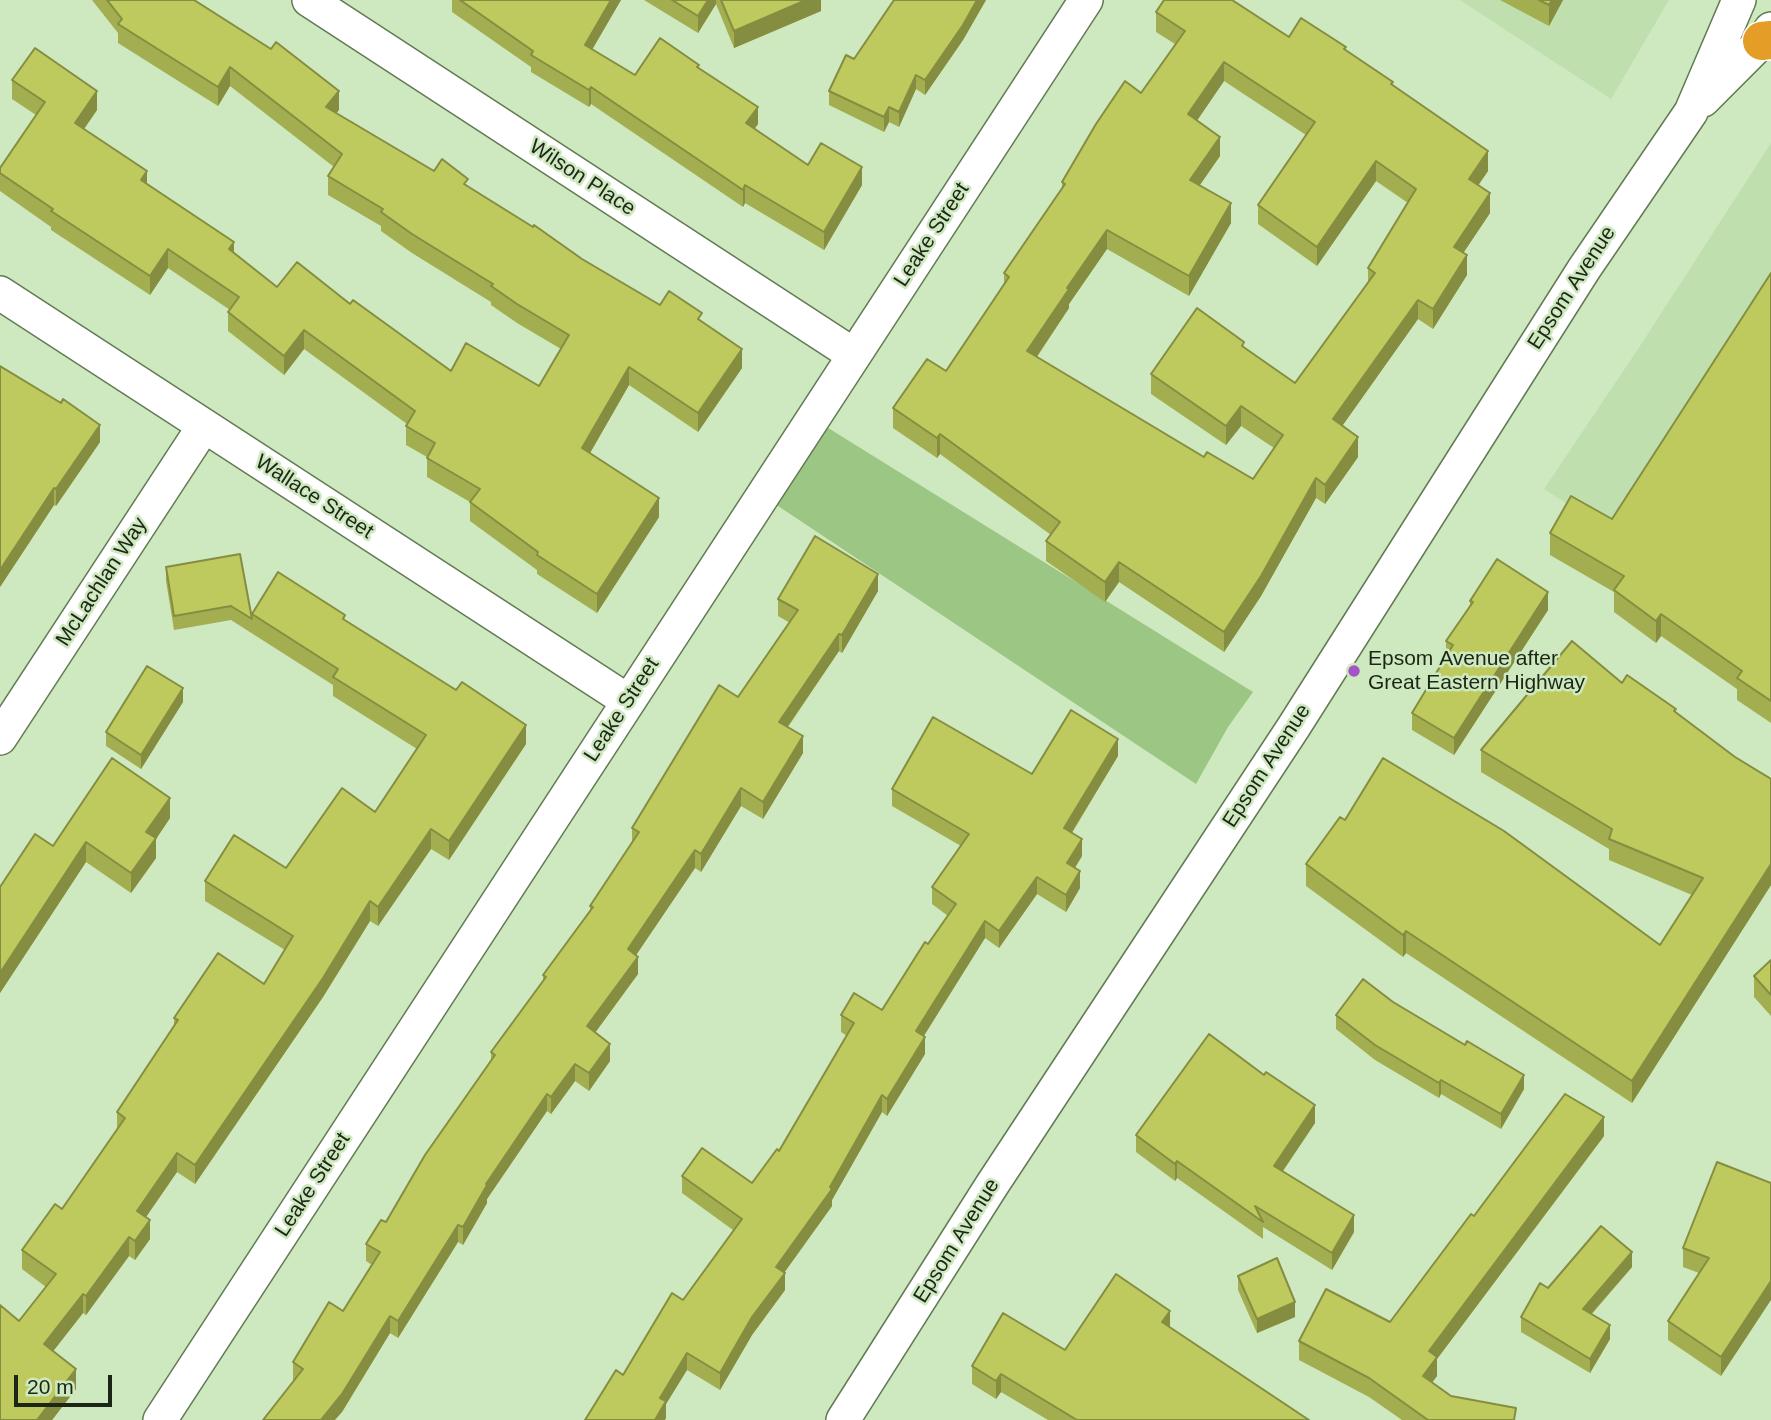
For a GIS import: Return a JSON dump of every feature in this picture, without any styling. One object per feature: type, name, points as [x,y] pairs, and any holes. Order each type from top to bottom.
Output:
[{"type":"street","name":"Wilson Place","points":[[309,0],[854,355]]},
{"type":"street","name":"Leake Street","points":[[160,1420],[1086,0]]},
{"type":"street","name":"Epsom Avenue","points":[[843,1420],[992,1185],[1293,728],[1584,269],[1691,112],[1739,0]]},
{"type":"street","name":"Epsom Avenue","points":[[1691,112],[1768,37]]},
{"type":"street","name":"Wallace Street","points":[[0,292],[628,701]]},
{"type":"street","name":"McLachlan Way","points":[[0,738],[204,426]]},
{"type":"shaded area","points":[[1460,0],[1669,0],[1611,99]]},
{"type":"shaded area","points":[[1771,143],[1771,634],[1544,489]]},
{"type":"shaded area","points":[[825,426],[1253,692],[1228,727],[1196,784],[775,504]]},
{"type":"building","points":[[107,0],[194,0],[271,49],[276,42],[339,91],[326,107],[434,171],[442,159],[468,179],[464,184],[660,305],[669,291],[702,313],[698,319],[742,349],[698,413],[629,367],[582,448],[659,498],[597,594],[537,555],[538,552],[470,502],[480,489],[427,458],[435,443],[406,426],[415,411],[304,330],[284,356],[228,312],[239,297],[168,249],[150,276],[51,211],[53,209],[0,173],[0,168],[45,102],[12,80],[35,48],[97,91],[75,123],[147,171],[141,180],[234,242],[229,249],[277,287],[297,262],[350,304],[353,300],[451,371],[466,343],[539,386],[569,335],[517,304],[491,286],[493,284],[412,234],[381,212],[383,209],[328,176],[342,154],[230,67],[218,87],[118,24],[122,19]]},
{"type":"building","points":[[460,0],[611,0],[585,45],[635,75],[660,38],[699,65],[697,67],[758,107],[746,123],[808,165],[821,143],[862,167],[824,232],[745,185],[743,190],[591,87],[589,90],[531,55],[533,51]]},
{"type":"building","points":[[672,0],[708,0],[698,16]]},
{"type":"building","points":[[721,0],[806,0],[734,31]]},
{"type":"building","points":[[894,0],[977,0],[925,80],[916,75],[899,112],[889,107],[884,117],[829,91],[846,55],[854,59]]},
{"type":"building","points":[[1164,0],[1232,0],[1289,37],[1301,18],[1346,47],[1344,49],[1393,82],[1391,84],[1488,151],[1469,179],[1490,193],[1454,247],[1467,255],[1433,309],[1418,300],[1333,419],[1358,437],[1325,485],[1316,478],[1261,576],[1224,632],[1119,562],[1105,582],[1046,541],[1060,522],[940,434],[937,438],[893,408],[927,359],[946,371],[1009,277],[1004,273],[1065,184],[1062,182],[1125,81],[1141,93],[1185,31],[1156,12]],"holes":[[[1224,62],[1315,122],[1258,205],[1317,247],[1376,161],[1416,189],[1368,268],[1375,273],[1295,383],[1242,346],[1244,342],[1197,308],[1151,374],[1226,426],[1241,406],[1283,435],[1253,479],[1207,452],[1204,457],[1027,351],[1107,230],[1189,276],[1231,203],[1190,180],[1220,137],[1188,114]]]},
{"type":"building","points":[[1539,0],[1552,0],[1549,5]]},
{"type":"building","points":[[1771,273],[1771,701],[1737,678],[1742,671],[1661,614],[1656,621],[1614,590],[1624,576],[1550,533],[1571,496],[1612,519]]},
{"type":"building","points":[[0,366],[61,403],[63,399],[100,425],[56,489],[54,488],[0,570]]},
{"type":"building","points":[[815,536],[878,574],[842,635],[839,634],[779,722],[803,736],[763,802],[741,788],[701,854],[695,850],[628,949],[638,957],[587,1026],[610,1044],[589,1073],[575,1064],[551,1097],[547,1094],[486,1184],[463,1227],[458,1225],[398,1321],[390,1316],[342,1394],[321,1420],[263,1420],[303,1369],[293,1362],[329,1302],[343,1311],[380,1252],[366,1244],[381,1220],[386,1222],[425,1155],[495,1055],[491,1052],[593,907],[590,906],[639,832],[632,828],[719,685],[738,697],[798,610],[778,599]]},
{"type":"building","points":[[240,554],[252,619],[231,606],[174,616],[166,567]]},
{"type":"building","points":[[1497,559],[1548,592],[1454,738],[1412,713],[1453,645],[1446,641],[1473,602],[1470,601]]},
{"type":"building","points":[[278,572],[345,615],[343,619],[456,690],[462,682],[526,725],[449,841],[431,829],[378,907],[370,901],[323,978],[195,1165],[177,1153],[137,1211],[150,1220],[135,1241],[129,1237],[86,1296],[83,1294],[44,1344],[76,1369],[37,1420],[0,1420],[0,1305],[19,1321],[56,1274],[22,1250],[55,1204],[62,1209],[125,1118],[117,1112],[178,1020],[174,1018],[218,953],[264,984],[293,936],[205,881],[234,835],[286,868],[342,788],[375,812],[426,735],[333,677],[338,669],[252,614]]},
{"type":"building","points":[[1572,641],[1622,683],[1627,675],[1676,709],[1674,711],[1735,757],[1771,779],[1771,864],[1632,1081],[1406,931],[1403,935],[1306,864],[1340,817],[1345,820],[1383,758],[1504,831],[1660,945],[1703,878],[1609,839],[1612,829],[1481,750]]},
{"type":"building","points":[[147,666],[183,688],[141,755],[106,732]]},
{"type":"building","points":[[1071,710],[1118,739],[1064,828],[1082,839],[1067,863],[1080,871],[1066,895],[1037,877],[999,931],[985,921],[916,1031],[925,1037],[887,1099],[882,1095],[830,1187],[832,1189],[776,1267],[785,1273],[752,1317],[720,1373],[687,1353],[660,1398],[666,1401],[655,1420],[585,1420],[616,1370],[623,1375],[672,1293],[683,1300],[742,1219],[682,1176],[702,1148],[752,1183],[777,1149],[779,1151],[854,1023],[841,1015],[854,993],[882,1010],[925,942],[928,944],[956,904],[932,887],[969,834],[892,789],[933,717],[1032,774]]},
{"type":"building","points":[[112,758],[170,798],[146,832],[156,838],[131,873],[86,842],[0,973],[0,887],[35,834],[53,846]]},
{"type":"building","points":[[1771,960],[1771,995],[1754,976]]},
{"type":"building","points":[[1363,979],[1393,1002],[1465,1045],[1467,1041],[1524,1075],[1501,1114],[1441,1080],[1439,1083],[1375,1045],[1336,1015]]},
{"type":"building","points":[[1209,1034],[1264,1075],[1266,1072],[1315,1105],[1274,1166],[1354,1215],[1332,1253],[1255,1206],[1263,1222],[1136,1135]]},
{"type":"building","points":[[1565,1094],[1604,1117],[1429,1351],[1437,1357],[1423,1376],[1451,1396],[1516,1408],[1514,1420],[1428,1420],[1369,1378],[1299,1341],[1326,1289],[1390,1322]]},
{"type":"building","points":[[1717,1162],[1771,1183],[1771,1281],[1721,1357],[1668,1321],[1709,1258],[1683,1248]]},
{"type":"building","points":[[1601,1226],[1632,1252],[1583,1309],[1610,1325],[1590,1359],[1521,1317],[1540,1283],[1548,1288]]},
{"type":"building","points":[[1277,1258],[1295,1302],[1257,1319],[1238,1276]]},
{"type":"building","points":[[1116,1274],[1170,1311],[1162,1322],[1309,1420],[1077,1420],[1001,1374],[996,1381],[972,1366],[1003,1313],[1065,1350]]},
{"type":"place","name":"Epsom Avenue after Great Eastern Highway","points":[[1354,671]]}]
